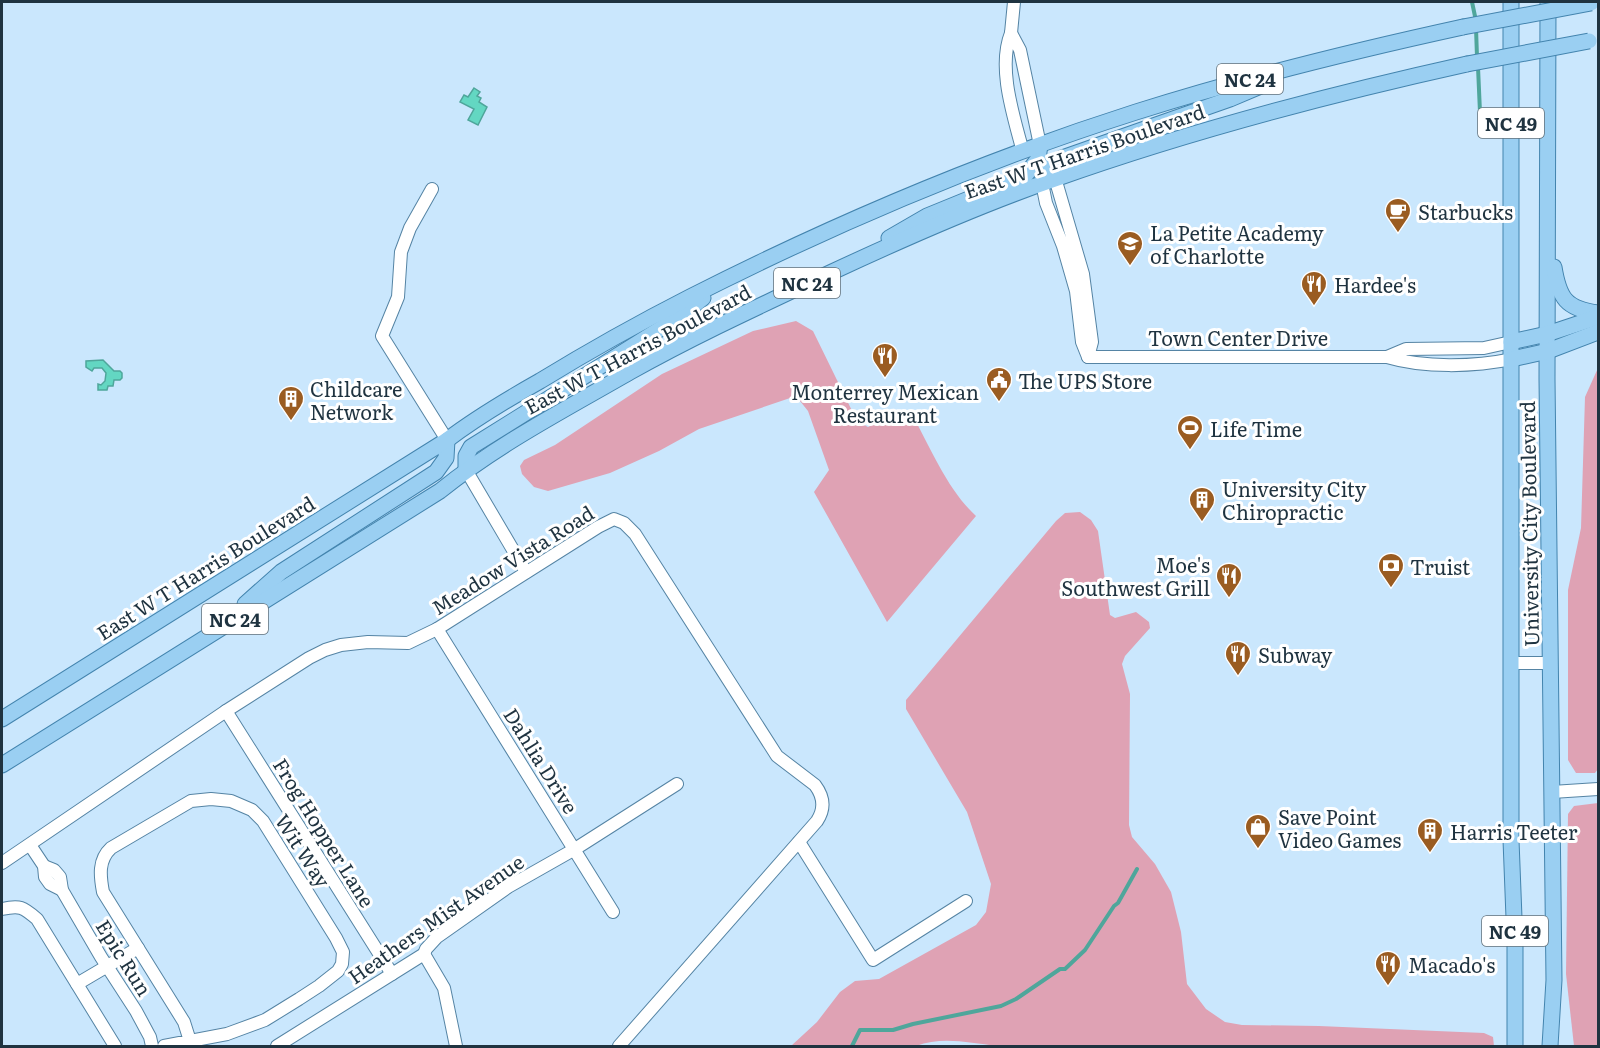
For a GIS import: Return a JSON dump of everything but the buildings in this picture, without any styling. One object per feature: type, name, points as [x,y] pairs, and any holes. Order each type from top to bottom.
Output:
[{"type":"main road","name":"University City Boulevard","points":[[1511,2],[1511,840],[1515,1047]]},
{"type":"main road","name":"University City Boulevard","points":[[1548,2],[1547,333],[1554,980],[1550,1047]]},
{"type":"main road","name":"East W T Harris Boulevard","points":[[2,719],[447,440],[499,405],[572,362],[655,315],[730,277],[894,201],[1040,145],[1199,93],[1464,27],[1595,2]]},
{"type":"main road","name":"East W T Harris Boulevard","points":[[2,765],[440,491],[466,470],[583,399],[733,318],[865,257],[964,213],[1049,181],[1278,109],[1467,64],[1595,41]]},
{"type":"main road","points":[[1049,181],[1051,166],[1062,158],[1230,99],[1302,66]]},
{"type":"main road","points":[[865,257],[885,240],[920,220],[1025,176],[1038,159],[1040,145]]},
{"type":"main road","points":[[1547,233],[1560,294],[1576,308],[1599,315]]},
{"type":"main road","points":[[466,470],[466,456],[471,447],[676,319],[730,277]]},
{"type":"main road","points":[[1511,342],[1547,333],[1599,315]]},
{"type":"main road","points":[[1512,359],[1548,351],[1599,332]]},
{"type":"main road","points":[[214,632],[281,572],[436,472],[446,458],[447,440]]},
{"type":"main road","points":[[1516,1022],[1522,1047]]},
{"type":"street","points":[[1014,2],[1011,33],[1006,51],[1006,72],[1023,152]]},
{"type":"street","points":[[1011,33],[1020,50],[1040,145]]},
{"type":"street","name":"Town Center Drive","points":[[1049,181],[1046,203],[1063,246],[1076,291],[1082,342],[1088,357],[1387,357],[1417,364],[1495,362],[1512,359]]},
{"type":"street","points":[[432,189],[410,228],[401,252],[398,297],[382,336],[447,440]]},
{"type":"street","name":"Town Center Drive","points":[[1387,357],[1406,349],[1484,348],[1511,342]]},
{"type":"street","points":[[466,470],[526,572]]},
{"type":"street","name":"Meadow Vista Road","points":[[2,863],[226,711],[309,658],[341,645],[368,642],[408,643],[437,629],[614,519],[624,523],[635,534],[777,756],[820,791],[823,807],[822,814],[799,842],[619,1047]]},
{"type":"street","name":"Dahlia Drive","points":[[437,629],[613,912]]},
{"type":"street","points":[[1511,663],[1551,663]]},
{"type":"street","name":"Frog Hopper Lane","points":[[226,711],[392,974]]},
{"type":"street","name":"Heathers Mist Avenue","points":[[277,1047],[424,954],[437,937],[508,887],[575,849],[676,784]]},
{"type":"street","points":[[1552,792],[1599,789]]},
{"type":"street","name":"Wit Way","points":[[164,1047],[227,1034],[265,1020],[319,986],[338,971],[342,964],[343,952],[336,938],[263,821],[252,810],[231,801],[212,799],[190,801],[105,854],[99,873],[103,892],[184,1022],[190,1041]]},
{"type":"street","points":[[799,842],[873,960],[966,901]]},
{"type":"street","name":"Epic Run","points":[[30,845],[44,866],[54,870],[60,877],[62,890],[136,1011],[150,1037],[152,1047]]},
{"type":"street","points":[[2,909],[24,908],[37,919],[115,1047]]},
{"type":"street","points":[[77,984],[138,948]]},
{"type":"street","points":[[424,954],[444,988],[456,1047]]},
{"type":"shaded area","points":[[474,88],[480,92],[477,96],[481,98],[479,102],[487,107],[478,125],[468,120],[474,109],[460,102],[464,95],[468,97]]},
{"type":"shaded area","points":[[796,321],[813,331],[857,421],[868,427],[896,413],[914,418],[949,482],[976,516],[887,622],[814,492],[829,470],[808,411],[796,396],[699,429],[659,451],[610,473],[548,491],[534,487],[522,474],[520,466],[524,460],[555,445],[662,374],[753,331]]},
{"type":"shaded area","points":[[103,360],[114,371],[120,371],[122,378],[114,380],[113,386],[108,386],[107,390],[98,390],[98,384],[101,385],[105,381],[106,373],[102,368],[94,368],[92,371],[86,367],[86,361]]},
{"type":"shaded area","points":[[1598,368],[1598,769],[1595,773],[1576,773],[1568,760],[1568,590],[1581,528],[1585,397]]},
{"type":"shaded area","points":[[1080,512],[1091,520],[1098,531],[1110,615],[1115,618],[1136,612],[1149,622],[1150,628],[1125,656],[1122,664],[1130,694],[1129,825],[1132,837],[1155,864],[1171,892],[1181,932],[1187,984],[1206,1009],[1225,1022],[1242,1025],[1484,1033],[1493,1037],[1494,1046],[997,1046],[936,1041],[916,1046],[791,1046],[817,1022],[840,992],[855,981],[879,979],[976,925],[986,912],[991,884],[967,812],[906,709],[906,700],[1056,521],[1065,513]]},
{"type":"shaded area","points":[[1598,803],[1598,1046],[1574,1046],[1566,974],[1568,814],[1574,806]]},
{"type":"waterway","points":[[1472,2],[1476,21]]},
{"type":"waterway","points":[[1476,28],[1477,57]]},
{"type":"waterway","points":[[1478,67],[1481,135]]},
{"type":"waterway","points":[[852,1046],[860,1030],[893,1030],[1001,1006],[1016,999],[1060,969],[1065,969],[1085,950],[1118,903],[1137,869]]},
{"type":"place","name":"Starbucks","points":[[1398,234]]},
{"type":"place","name":"La Petite Academy of Charlotte","points":[[1130,267]]},
{"type":"place","name":"Hardee's","points":[[1314,307]]},
{"type":"place","name":"Monterrey Mexican Restaurant","points":[[885,379]]},
{"type":"place","name":"The UPS Store","points":[[999,403]]},
{"type":"place","name":"Childcare Network","points":[[291,422]]},
{"type":"place","name":"Life Time","points":[[1190,451]]},
{"type":"place","name":"University City Chiropractic","points":[[1202,523]]},
{"type":"place","name":"Truist","points":[[1391,589]]},
{"type":"place","name":"Moe's Southwest Grill","points":[[1229,599]]},
{"type":"place","name":"Subway","points":[[1238,677]]},
{"type":"place","name":"Save Point Video Games","points":[[1258,850]]},
{"type":"place","name":"Harris Teeter","points":[[1430,854]]},
{"type":"place","name":"Macado's","points":[[1388,987]]}]
